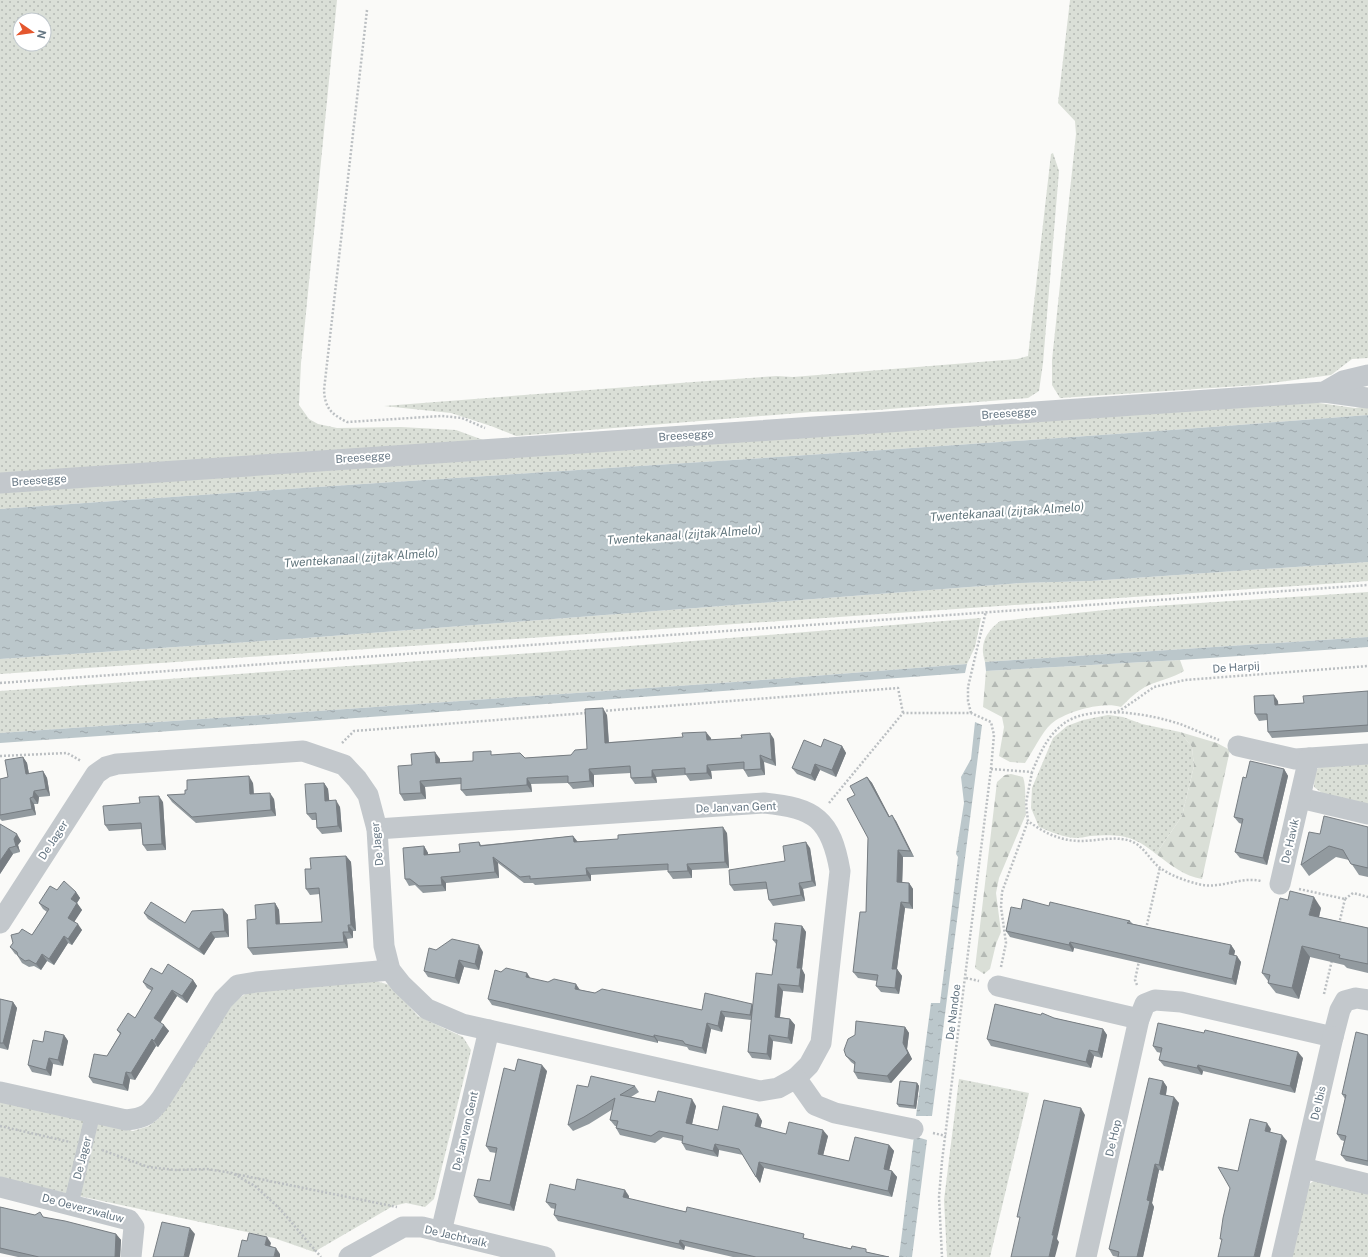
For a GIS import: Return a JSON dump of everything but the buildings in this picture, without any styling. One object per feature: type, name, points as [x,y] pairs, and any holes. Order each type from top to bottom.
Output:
[{"type":"street","name":"Breesegge","points":[[0,482],[1324,392],[1343,381],[1368,375]]},
{"type":"street","points":[[1324,392],[1368,398]]},
{"type":"street","points":[[1238,746],[1295,760],[1368,754]]},
{"type":"street","name":"De Jager","points":[[0,923],[96,774],[106,767],[117,764],[303,751],[328,758],[344,765],[357,779],[368,795],[377,829],[384,946],[390,970]]},
{"type":"street","name":"De Havik","points":[[1270,883],[1300,798],[1309,758]]},
{"type":"street","points":[[1300,798],[1368,814]]},
{"type":"street","name":"De Jan van Gent","points":[[377,829],[764,803],[791,806],[817,818],[828,831],[836,850],[840,871],[821,1043],[809,1065],[796,1078],[778,1088],[760,1091],[462,1024],[427,1010],[401,984],[390,970]]},
{"type":"street","points":[[0,1092],[126,1120],[141,1118],[151,1112],[161,1099],[223,1000],[238,985],[256,982],[390,970]]},
{"type":"street","points":[[998,986],[1142,1012],[1155,1000],[1181,1002],[1333,1037],[1340,1010],[1345,1001],[1356,998],[1368,1000]]},
{"type":"street","name":"De Hop","points":[[1086,1257],[1142,1012]]},
{"type":"street","name":"De Jan van Gent","points":[[441,1232],[489,1030]]},
{"type":"street","name":"De Ibis","points":[[1282,1257],[1333,1037]]},
{"type":"street","points":[[796,1078],[815,1105],[835,1113],[913,1129]]},
{"type":"street","name":"De Jager","points":[[71,1204],[93,1113]]},
{"type":"street","points":[[1303,1168],[1368,1184]]},
{"type":"street","name":"De Oeverzwaluw","points":[[0,1187],[129,1220],[134,1227],[131,1257]]},
{"type":"street","name":"De Jachtvalk","points":[[349,1257],[403,1227],[422,1228],[441,1232],[545,1257]]},
{"type":"path","points":[[367,10],[324,390],[325,403],[335,416],[347,422],[442,416],[462,418],[489,430]]},
{"type":"path","points":[[0,683],[986,611],[1368,585]]},
{"type":"path","points":[[903,713],[971,713],[968,701],[968,686],[986,611]]},
{"type":"path","name":"De Harpij","points":[[1113,713],[1124,708],[1154,687],[1184,680],[1368,666]]},
{"type":"path","points":[[598,712],[898,688],[903,713]]},
{"type":"path","points":[[328,758],[354,731],[590,712]]},
{"type":"path","points":[[998,986],[1006,943],[1001,907],[1002,892],[1028,821],[1026,803],[1032,772],[1041,750],[1052,735],[1066,722],[1086,715],[1105,712],[1139,715],[1179,724],[1221,741],[1238,746]]},
{"type":"path","points":[[817,818],[903,713]]},
{"type":"path","name":"De Nandoe","points":[[942,1257],[939,1197],[942,1161],[994,735],[991,722],[971,713]]},
{"type":"path","points":[[0,756],[67,753],[76,757],[96,774]]},
{"type":"path","points":[[991,769],[1032,772]]},
{"type":"path","points":[[1028,821],[1041,831],[1063,840],[1082,841],[1118,839],[1133,842],[1160,867],[1199,885],[1216,886],[1247,879],[1345,899]]},
{"type":"path","points":[[1145,935],[1160,867]]},
{"type":"path","points":[[1338,929],[1345,899],[1353,893],[1368,897]]},
{"type":"path","points":[[1140,957],[1135,980],[1142,1012]]},
{"type":"path","points":[[1332,959],[1324,996],[1340,1010]]},
{"type":"path","points":[[0,1126],[118,1155],[148,1167],[176,1170],[207,1168],[399,1207]]},
{"type":"path","points":[[232,1173],[255,1186],[280,1209],[321,1257]]},
{"type":"green space","points":[[0,0],[337,0],[301,363],[299,405],[309,419],[318,424],[337,428],[401,427],[456,430],[486,441],[0,476]]},
{"type":"green space","points":[[1070,0],[1368,0],[1368,358],[1352,359],[1331,375],[1257,385],[1060,398],[1052,385],[1052,360],[1076,134],[1075,121],[1058,103]]},
{"type":"green space","points":[[1053,153],[1059,171],[1043,363],[1039,391],[1028,398],[877,410],[811,412],[516,436],[451,413],[384,406],[777,376],[793,377],[1017,359],[1028,356],[1051,154]]},
{"type":"green space","points":[[1271,401],[1319,403],[1355,408],[1368,406],[1368,415],[855,452],[0,509],[0,492]]},
{"type":"green space","points":[[1368,562],[1368,581],[0,674],[0,659],[306,638],[1021,583],[1091,581]]},
{"type":"green space","points":[[1368,592],[1368,637],[985,662],[983,656],[983,644],[985,639],[995,625],[1000,621],[1125,608]]},
{"type":"green space","points":[[981,618],[975,647],[967,664],[735,682],[0,733],[0,691],[643,645]]},
{"type":"green space","points":[[1180,660],[1184,671],[1145,687],[1121,707],[1104,705],[1084,709],[1065,715],[1057,720],[1044,732],[1025,763],[1010,762],[999,756],[1004,727],[1002,717],[983,707],[986,671]]},
{"type":"green space","points":[[1108,715],[1123,717],[1142,724],[1180,732],[1192,747],[1194,766],[1182,816],[1156,854],[1133,839],[1126,837],[1101,835],[1075,838],[1066,837],[1052,832],[1039,827],[1031,808],[1032,788],[1053,738],[1067,726],[1083,720]]},
{"type":"green space","points":[[1180,732],[1217,743],[1230,750],[1202,879],[1183,873],[1156,854],[1182,816],[1194,766],[1192,747]]},
{"type":"green space","points":[[1368,759],[1368,808],[1330,799],[1314,787],[1315,770],[1329,762]]},
{"type":"green space","points":[[1011,774],[1023,777],[1025,786],[1026,814],[999,878],[996,893],[1001,932],[996,944],[990,969],[984,974],[975,968],[997,782],[1005,775]]},
{"type":"green space","points":[[372,980],[390,985],[418,1016],[463,1037],[471,1050],[434,1199],[425,1207],[406,1203],[393,1206],[314,1252],[274,1238],[0,1179],[0,1102],[133,1131],[149,1126],[159,1118],[233,1002],[247,993]]},
{"type":"green space","points":[[959,1079],[1029,1093],[990,1257],[947,1257],[944,1200]]},
{"type":"green space","points":[[1317,1179],[1368,1191],[1368,1257],[1287,1257],[1309,1184]]},
{"type":"water","name":"Twentekanaal (zijtak Almelo)","points":[[1368,415],[1368,562],[1091,581],[1021,583],[306,638],[0,659],[0,509],[855,452]]},
{"type":"water","points":[[1368,637],[1368,647],[1180,660],[986,671],[985,662]]},
{"type":"water","points":[[967,664],[965,673],[0,743],[0,733],[735,682]]},
{"type":"water","points":[[975,722],[982,725],[932,1116],[916,1116],[931,1003],[940,1003],[958,857],[956,854],[964,803],[961,777],[971,759]]},
{"type":"water","points":[[914,1136],[927,1140],[912,1257],[899,1257]]}]
